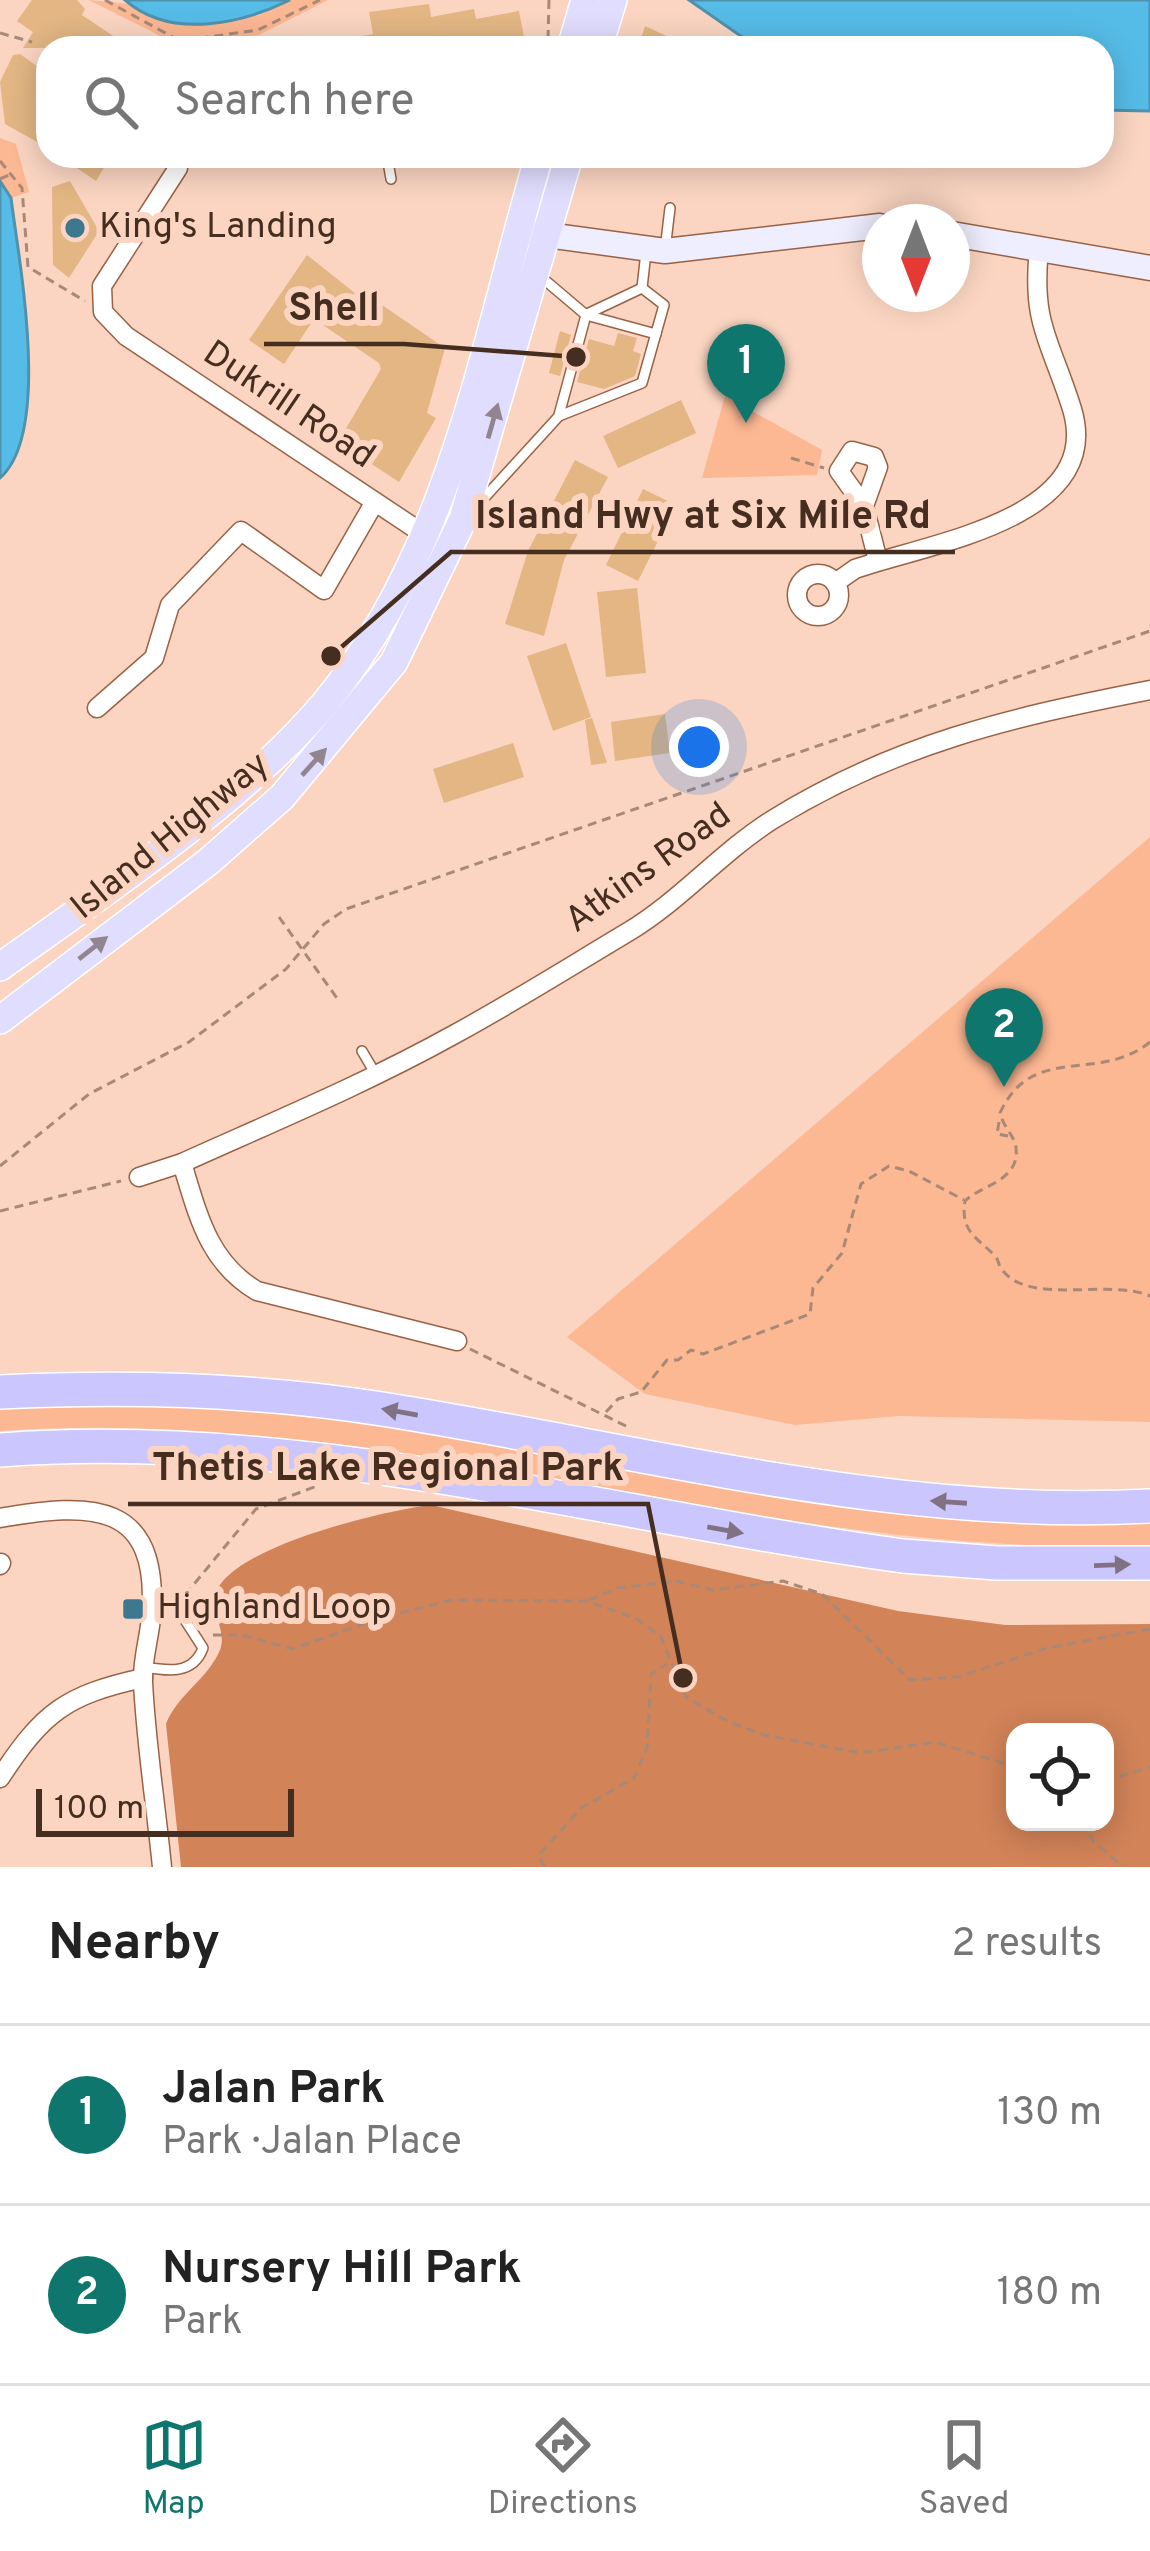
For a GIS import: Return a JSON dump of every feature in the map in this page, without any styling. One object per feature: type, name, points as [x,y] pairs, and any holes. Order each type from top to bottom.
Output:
[{"type":"highway","points":[[0,1392],[193,1389],[290,1397],[922,1500],[1021,1507],[1150,1506]]},
{"type":"highway","points":[[0,1450],[141,1445],[280,1453],[903,1556],[997,1563],[1150,1564]]},
{"type":"main road","name":"Island Highway","points":[[0,967],[269,761],[325,704],[375,633],[424,535],[536,168]]},
{"type":"main road","name":"Island Highway","points":[[0,1020],[208,862],[282,797],[394,662],[463,520],[566,168]]},
{"type":"main road","points":[[518,232],[656,250],[862,228]]},
{"type":"main road","points":[[970,237],[1150,268]]},
{"type":"street","name":"Dukrill Road","points":[[178,168],[102,286],[99,304],[126,335],[374,505],[452,549]]},
{"type":"street","points":[[835,583],[878,561],[1038,504],[1073,463],[1076,426],[1037,319],[1039,249]]},
{"type":"street","points":[[864,506],[876,482],[874,457],[852,451],[839,469],[864,506],[878,561]]},
{"type":"street","points":[[97,708],[154,658],[170,605],[241,531],[325,590],[374,505]]},
{"type":"street","name":"Atkins Road","points":[[139,1177],[182,1163],[453,1036],[650,919],[691,880],[772,820],[849,780],[938,740],[1019,714],[1150,690]]},
{"type":"street","points":[[182,1163],[204,1233],[227,1274],[256,1291],[458,1341]]},
{"type":"street","points":[[0,1518],[69,1506],[112,1515],[139,1537],[152,1590],[143,1673],[162,1867]]},
{"type":"street","points":[[0,1778],[52,1709],[88,1690],[143,1673]]},
{"type":"lane","points":[[390,168],[392,179]]},
{"type":"lane","points":[[559,416],[586,315],[641,288],[670,208]]},
{"type":"lane","points":[[536,272],[586,315],[656,334]]},
{"type":"lane","points":[[463,520],[559,416],[642,383],[664,305],[641,288]]},
{"type":"lane","points":[[362,1051],[375,1073]]},
{"type":"lane","points":[[143,1673],[185,1669],[198,1661],[203,1648],[199,1635],[174,1603],[152,1590]]},
{"type":"path","points":[[105,0],[171,36]]},
{"type":"path","points":[[219,36],[258,31],[320,0]]},
{"type":"path","points":[[544,36],[549,0]]},
{"type":"path","points":[[0,33],[32,42]]},
{"type":"path","points":[[0,161],[22,188],[28,267],[78,298]]},
{"type":"path","points":[[0,179],[10,174]]},
{"type":"path","points":[[791,458],[839,469]]},
{"type":"path","points":[[0,1166],[89,1094],[188,1042],[286,969],[346,909],[1150,631]]},
{"type":"path","points":[[279,916],[339,1001]]},
{"type":"path","points":[[965,1201],[1001,1182],[1017,1152],[1010,1136],[997,1134],[994,1125],[1002,1121],[1004,1105],[1019,1084],[1045,1067],[1118,1062],[1150,1042]]},
{"type":"path","points":[[606,1412],[618,1399],[641,1392],[667,1360],[678,1360],[691,1350],[703,1354],[811,1314],[813,1288],[842,1253],[861,1184],[889,1166],[965,1201]]},
{"type":"path","points":[[0,1211],[139,1177]]},
{"type":"path","points":[[965,1201],[963,1214],[974,1241],[992,1252],[1010,1277],[1062,1293],[1103,1285],[1150,1296]]},
{"type":"path","points":[[458,1341],[491,1363],[606,1412],[631,1429],[639,1456]]},
{"type":"path","points":[[174,1603],[195,1587],[256,1509],[335,1478]]},
{"type":"path","points":[[587,1601],[619,1588],[676,1581],[713,1589],[783,1581],[822,1594],[910,1680],[958,1677],[1047,1648],[1150,1629]]},
{"type":"path","points":[[199,1635],[242,1634],[293,1649],[380,1618],[452,1600],[587,1601],[638,1619],[662,1637],[686,1697],[764,1735],[861,1753],[936,1742],[1006,1764]]},
{"type":"path","points":[[544,1867],[539,1855],[581,1808],[634,1778],[647,1748],[651,1674],[669,1663]]},
{"type":"path","points":[[1114,1777],[1150,1767]]},
{"type":"path","points":[[1087,1831],[1123,1867]]},
{"type":"shaded area","points":[[89,0],[257,16],[290,0],[328,0],[259,35],[160,36]]},
{"type":"shaded area","points":[[0,138],[16,144],[29,192],[11,198],[0,181]]},
{"type":"shaded area","points":[[725,396],[822,450],[817,475],[702,478]]},
{"type":"shaded area","points":[[1150,837],[1150,1422],[898,1416],[795,1425],[645,1394],[567,1337]]},
{"type":"shaded area","points":[[228,1405],[1150,1520],[1150,1545],[1005,1544],[861,1530],[290,1439],[145,1429],[0,1431],[0,1406]]},
{"type":"shaded area","points":[[431,1505],[898,1611],[1005,1625],[1150,1624],[1150,1867],[181,1867],[166,1724],[220,1650],[215,1596],[226,1578],[247,1562],[346,1523]]},
{"type":"water","points":[[125,0],[290,0],[250,16],[185,24],[143,12]]},
{"type":"water","points":[[689,0],[1150,0],[1150,111],[1114,110],[1114,36],[741,36]]},
{"type":"water","points":[[0,181],[11,198],[20,262],[28,386],[16,455],[0,478]]},
{"type":"building","points":[[32,0],[77,0],[85,9],[82,15],[113,36],[36,36],[36,48],[23,48],[33,32],[17,21]]},
{"type":"building","points":[[429,4],[431,17],[474,9],[476,19],[519,11],[524,36],[362,36],[373,34],[369,12]]},
{"type":"building","points":[[645,26],[667,36],[642,36]]},
{"type":"building","points":[[20,54],[36,65],[36,141],[5,124],[0,82],[13,55]]},
{"type":"building","points":[[77,168],[104,168],[96,181]]},
{"type":"building","name":"King's Landing","points":[[70,181],[99,231],[69,278],[53,265],[52,187]]},
{"type":"building","points":[[307,255],[375,309],[379,303],[445,348],[427,413],[436,418],[399,482],[338,442],[381,369],[379,363],[314,319],[284,364],[249,340]]},
{"type":"building","points":[[560,331],[571,335],[560,376],[549,373]]},
{"type":"building","points":[[618,333],[637,338],[633,351],[641,354],[635,376],[604,389],[577,382],[589,339],[614,346]]},
{"type":"building","points":[[681,400],[696,433],[618,468],[603,436]]},
{"type":"building","points":[[575,460],[608,477],[564,560],[544,636],[505,624],[528,551]]},
{"type":"building","points":[[643,489],[676,505],[638,581],[606,565]]},
{"type":"building","points":[[637,588],[646,673],[606,677],[597,592]]},
{"type":"building","points":[[566,643],[591,717],[553,731],[527,656]]},
{"type":"building","points":[[665,714],[670,753],[615,761],[611,722]]},
{"type":"building","points":[[592,718],[607,763],[591,765],[585,720]]},
{"type":"building","points":[[513,743],[524,777],[444,803],[433,769]]},
{"type":"place","name":"King's Landing","points":[[75,228]]},
{"type":"place","name":"Shell","points":[[576,357]]},
{"type":"place","name":"Jalan Park","points":[[746,423]]},
{"type":"place","name":"Island Hwy at Six Mile Rd","points":[[331,656]]},
{"type":"place","name":"Nursery Hill Park","points":[[1004,1087]]},
{"type":"place","name":"Highland Loop","points":[[133,1609]]},
{"type":"place","name":"Thetis Lake Regional Park","points":[[683,1678]]}]
